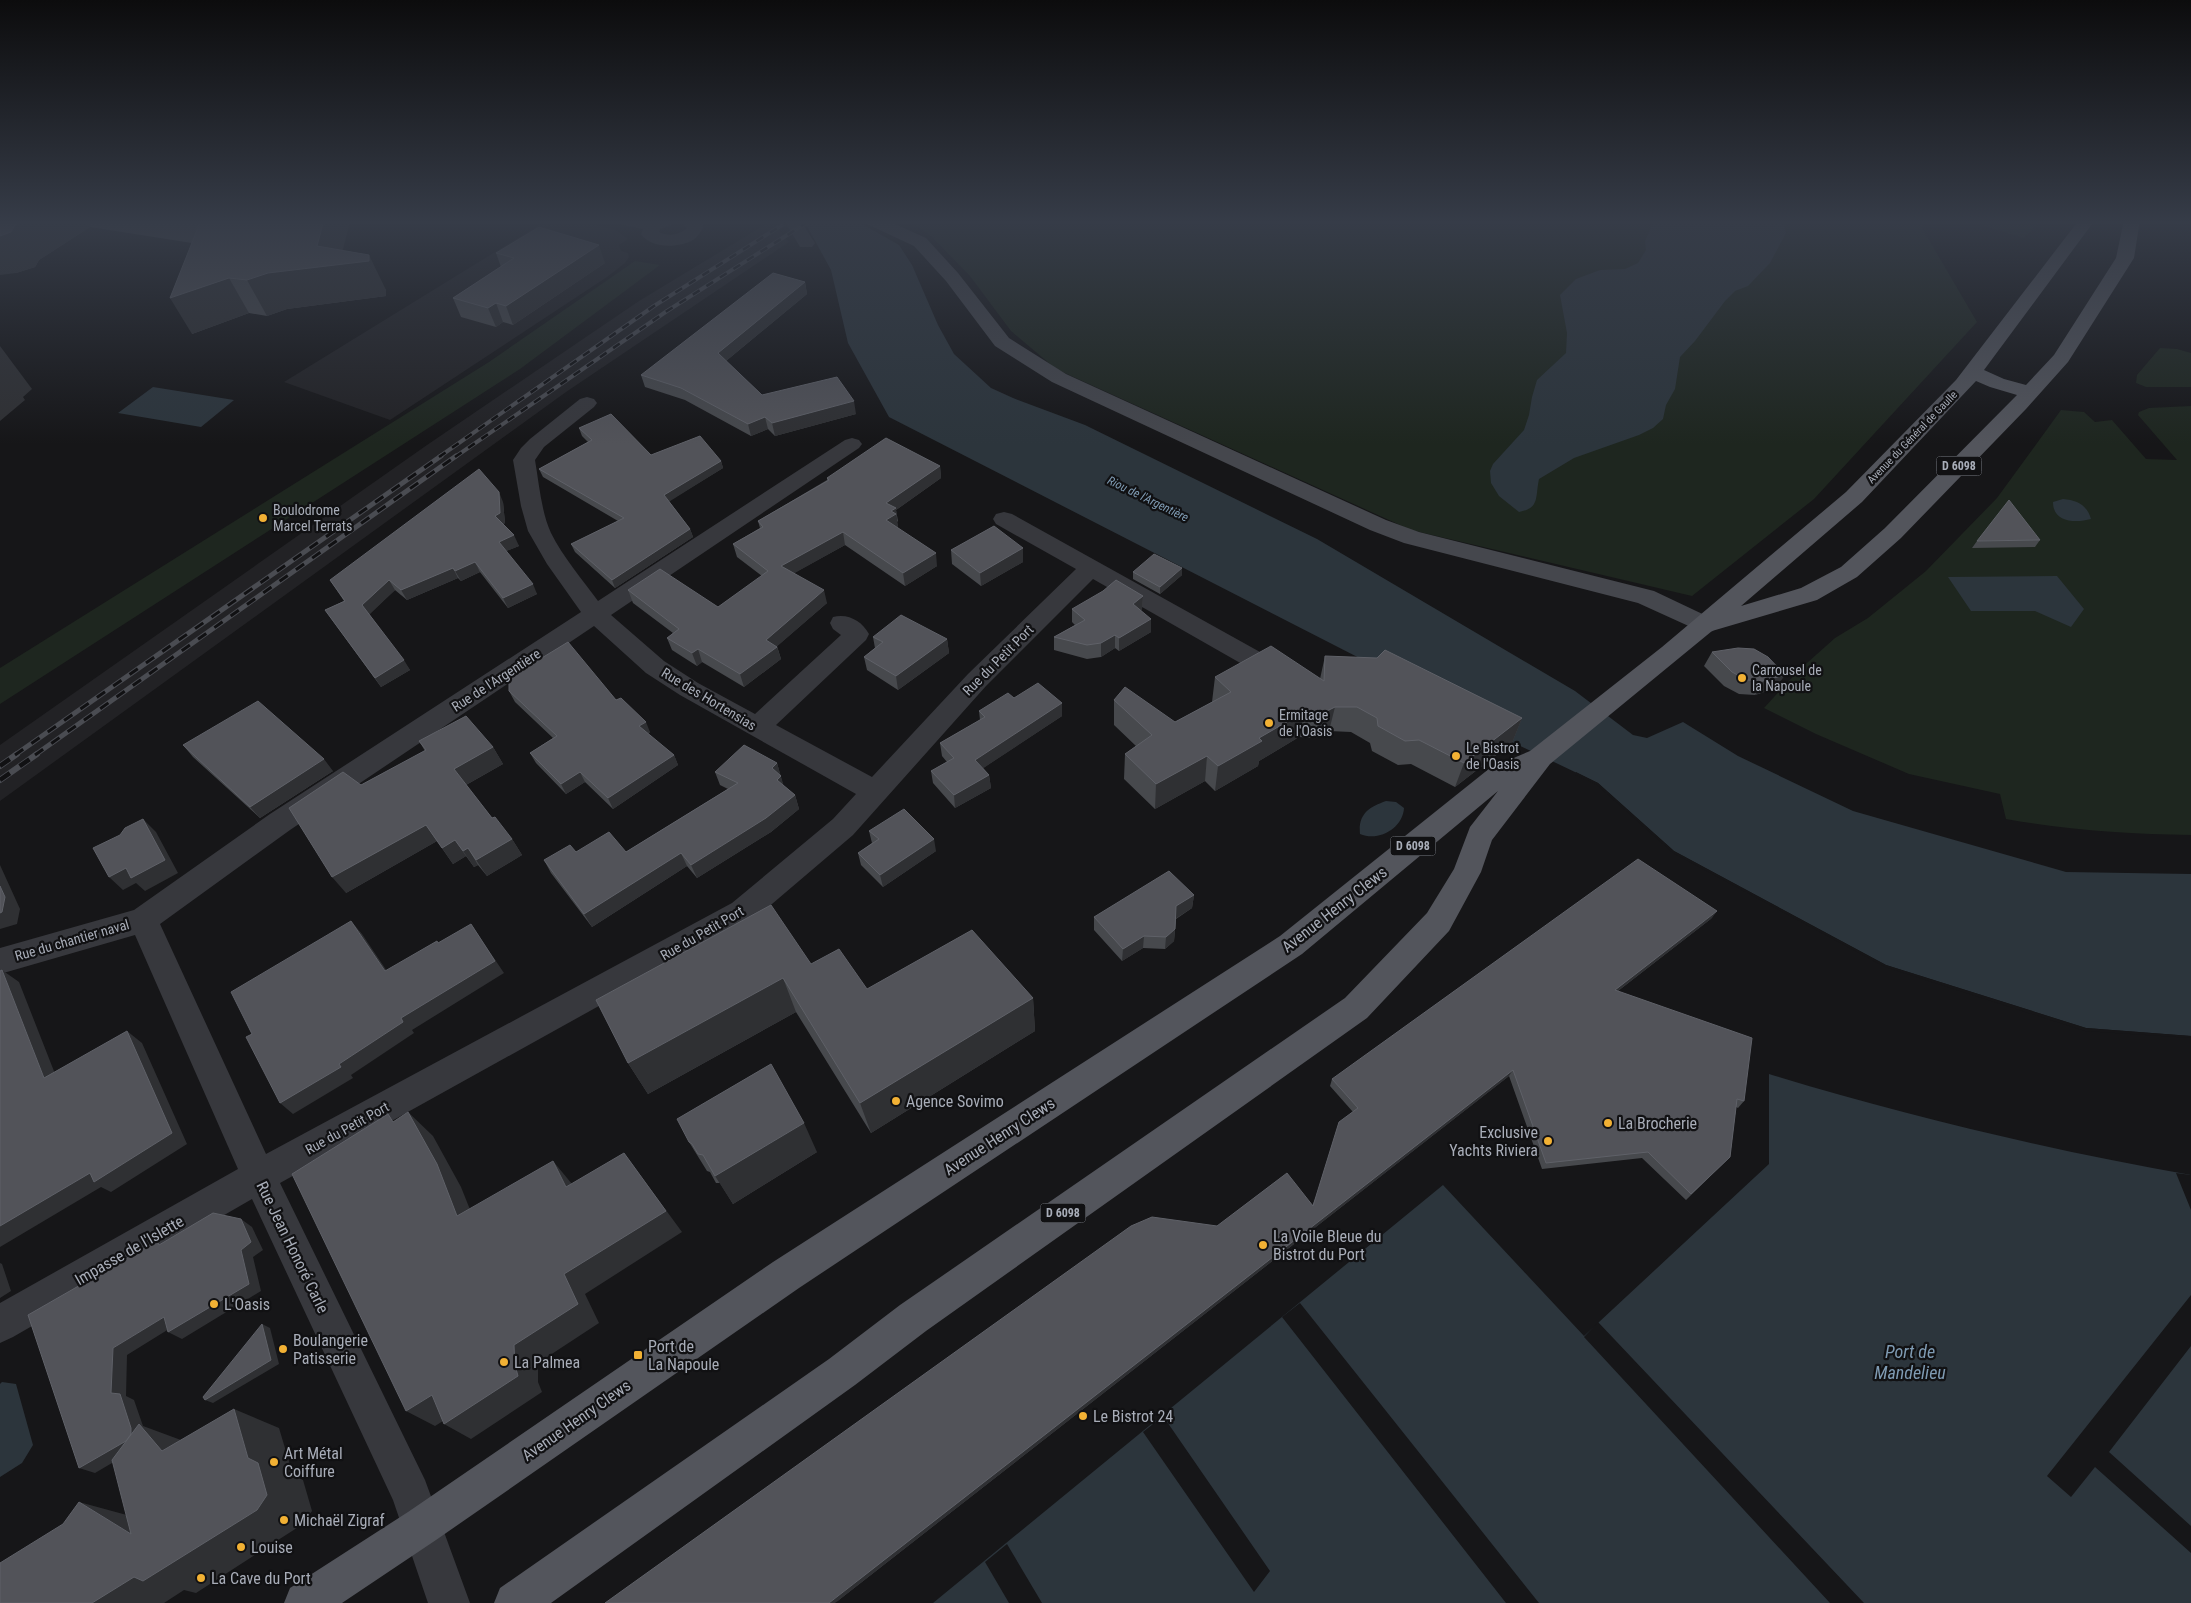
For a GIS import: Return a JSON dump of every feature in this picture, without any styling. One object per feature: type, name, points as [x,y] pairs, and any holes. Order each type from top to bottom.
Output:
[{"type":"main road","name":"Avenue du Général de Gaulle","points":[[1541,757],[1665,658],[1854,497],[1963,384],[2030,295]]},
{"type":"main road","name":"Avenue du Général de Gaulle","points":[[1704,625],[1809,594],[1849,572],[1893,533],[2031,392],[2061,358],[2101,295]]},
{"type":"main road","points":[[1972,372],[1997,383],[2031,392]]},
{"type":"main road","name":"Avenue Henry Clews","points":[[305,1603],[422,1526],[786,1275],[1291,945],[1500,775],[1541,757]]},
{"type":"main road","name":"D 6098","points":[[515,1603],[842,1372],[914,1318],[1356,1008],[1438,922],[1467,872],[1480,835],[1541,757]]},
{"type":"street","points":[[966,295],[1002,342],[1059,378],[1378,526],[1412,538],[1646,597],[1704,625]]},
{"type":"street","name":"Rue des Hortensias","points":[[587,404],[537,444],[528,452],[524,460],[532,506],[539,531],[555,559],[595,614],[662,671],[689,689],[875,792]]},
{"type":"street","name":"Rue de l'Argentière","points":[[143,920],[280,822],[852,444]]},
{"type":"street","points":[[1004,519],[1251,658]]},
{"type":"street","name":"Rue du Petit Port","points":[[259,1176],[742,912],[843,827],[977,680],[1091,568]]},
{"type":"street","points":[[757,727],[857,634],[842,623]]},
{"type":"street","name":"Rue du chantier naval","points":[[0,961],[52,944],[143,920]]},
{"type":"street","name":"Rue Jean Honoré Carle","points":[[143,920],[259,1176],[411,1494],[449,1603]]},
{"type":"street","name":"Impasse de l'Islette","points":[[0,1324],[259,1176]]},
{"type":"shaded area","points":[[426,295],[580,295],[390,420],[284,382]]},
{"type":"shaded area","name":"Boulodrome Marcel Terrats","points":[[586,295],[620,295],[520,369],[0,704],[0,668],[489,362]]},
{"type":"shaded area","points":[[649,295],[710,295],[566,392],[0,801],[0,745],[427,445]]},
{"type":"shaded area","points":[[984,295],[1961,295],[1977,322],[1814,499],[1692,596],[1411,530],[1056,369],[1011,331]]},
{"type":"shaded area","points":[[2160,348],[2177,349],[2191,353],[2191,387],[2146,387],[2136,383],[2137,375]]},
{"type":"shaded area","points":[[2191,406],[2191,835],[2098,831],[2006,819],[2000,794],[1909,774],[1816,734],[1764,708],[1798,671],[1835,638],[1868,618],[1926,571],[1997,498],[2061,410],[2084,412],[2095,422],[2112,420],[2146,459],[2177,460],[2138,415],[2139,412],[2149,408]]},
{"type":"water","name":"Riou de l'Argentière","points":[[837,295],[925,295],[938,325],[954,354],[991,388],[1085,425],[1317,539],[1575,691],[1633,735],[1647,738],[1683,722],[1738,756],[1853,811],[2066,872],[2191,874],[2191,1036],[2086,1028],[1886,965],[1674,851],[1598,783],[1512,742],[1459,709],[889,417],[848,343]]},
{"type":"water","points":[[1560,295],[1731,295],[1680,357],[1675,389],[1666,405],[1663,419],[1653,428],[1639,435],[1574,458],[1539,479],[1534,505],[1519,512],[1499,496],[1491,483],[1490,471],[1493,464],[1524,430],[1537,380],[1566,353],[1567,333]]},
{"type":"water","points":[[153,387],[234,400],[201,427],[118,413]]},
{"type":"water","points":[[2063,499],[2081,504],[2087,510],[2091,519],[2072,521],[2061,518],[2054,509],[2053,502]]},
{"type":"water","points":[[2057,576],[2084,609],[2071,627],[2035,611],[1971,611],[1948,577]]},
{"type":"water","points":[[1386,801],[1396,802],[1404,808],[1399,822],[1395,827],[1382,835],[1367,836],[1360,834],[1361,821],[1366,812]]},
{"type":"water","name":"Port de Mandelieu","points":[[1769,1074],[1873,1104],[1978,1131],[2085,1155],[2191,1175],[2191,1603],[933,1603],[1443,1185],[1584,1336],[1769,1164]]},
{"type":"water","points":[[2,1382],[16,1384],[33,1445],[22,1463],[0,1477],[0,1384]]},
{"type":"pier","points":[[1576,772],[1598,783],[1674,851],[1886,965],[2086,1028],[2191,1036],[2191,1038],[2085,1031],[1885,967],[1673,853],[1597,785],[1575,775]]},
{"type":"pier","points":[[2176,1173],[2191,1175],[2191,1210]]},
{"type":"pier","points":[[2191,1295],[2191,1346],[2109,1452],[2191,1526],[2191,1553],[2095,1467],[2071,1497],[2047,1476]]},
{"type":"pier","points":[[1300,1303],[1539,1603],[1506,1603],[1282,1317]]},
{"type":"pier","points":[[1598,1322],[1864,1603],[1830,1603],[1584,1337]]},
{"type":"pier","points":[[1163,1416],[1270,1571],[1254,1592],[1143,1432]]},
{"type":"pier","points":[[1007,1544],[1042,1603],[1009,1603],[985,1562]]},
{"type":"building","points":[[458,295],[523,295],[506,306],[496,303],[488,308],[453,298]]},
{"type":"building","points":[[745,295],[789,295],[718,353],[762,395],[837,377],[854,401],[772,423],[765,417],[748,424],[681,388],[641,375]]},
{"type":"building","points":[[611,414],[651,455],[700,436],[721,461],[664,495],[690,529],[612,580],[571,544],[624,518],[539,469],[592,440],[579,428]]},
{"type":"building","points":[[886,438],[940,466],[886,503],[896,508],[891,511],[896,514],[886,520],[936,553],[903,573],[843,532],[781,566],[824,590],[766,640],[777,647],[740,674],[698,649],[692,653],[667,638],[679,629],[628,590],[660,569],[718,607],[768,571],[733,544],[763,527],[758,521],[829,480],[827,478]]},
{"type":"building","points":[[479,469],[499,492],[500,513],[495,516],[514,535],[499,542],[533,584],[503,598],[475,562],[455,571],[453,568],[401,590],[389,580],[362,605],[404,660],[375,678],[325,610],[345,601],[330,580]]},
{"type":"building","points":[[2009,500],[2040,540],[1977,541]]},
{"type":"building","points":[[994,526],[1023,548],[980,573],[951,550]]},
{"type":"building","points":[[1154,554],[1182,568],[1160,587],[1133,572]]},
{"type":"building","points":[[1116,580],[1143,596],[1133,604],[1151,619],[1119,638],[1115,635],[1101,643],[1087,645],[1054,637],[1085,620],[1072,609],[1103,591]]},
{"type":"building","points":[[901,615],[947,639],[896,676],[864,657],[883,642],[873,637]]},
{"type":"building","points":[[568,642],[616,700],[621,698],[646,722],[639,726],[674,755],[608,798],[580,772],[561,784],[530,753],[557,736],[509,691],[509,678]]},
{"type":"building","points":[[1271,646],[1324,681],[1325,656],[1377,658],[1385,650],[1522,718],[1464,763],[1419,740],[1405,741],[1378,726],[1377,718],[1357,707],[1335,707],[1321,714],[1304,712],[1259,738],[1262,741],[1218,766],[1207,756],[1156,784],[1125,754],[1152,735],[1114,700],[1125,687],[1175,722],[1231,692],[1215,677]]},
{"type":"building","points":[[1738,648],[1754,649],[1768,657],[1785,675],[1763,681],[1747,680],[1732,672],[1712,652]]},
{"type":"building","points":[[1038,683],[1062,703],[975,760],[989,775],[954,795],[931,771],[954,758],[940,743],[985,717],[979,711],[1008,693],[1014,698]]},
{"type":"building","points":[[258,701],[324,759],[250,807],[183,745]]},
{"type":"building","points":[[466,716],[493,747],[454,769],[492,818],[495,817],[512,839],[476,860],[468,848],[463,851],[455,840],[442,848],[426,825],[332,877],[289,808],[343,772],[361,785],[426,750],[419,741]]},
{"type":"building","points":[[744,745],[777,763],[772,768],[781,776],[777,780],[795,795],[766,818],[691,865],[681,853],[584,914],[544,860],[570,845],[576,852],[609,832],[626,852],[738,783],[715,772]]},
{"type":"building","points":[[904,809],[934,839],[880,875],[858,853],[879,839],[869,831]]},
{"type":"building","points":[[143,819],[165,860],[131,878],[126,868],[109,877],[93,848],[120,835],[125,828]]},
{"type":"building","points":[[1638,859],[1717,911],[1615,990],[1752,1038],[1744,1101],[1737,1099],[1730,1157],[1691,1194],[1648,1152],[1546,1163],[1513,1070],[829,1603],[605,1603],[1131,1226],[1152,1217],[1217,1226],[1287,1173],[1313,1206],[1339,1122],[1358,1108],[1332,1079]]},
{"type":"building","points":[[1169,871],[1194,895],[1176,906],[1175,929],[1166,937],[1144,936],[1123,949],[1094,917]]},
{"type":"building","points":[[0,886],[5,897],[2,912],[0,913]]},
{"type":"building","points":[[771,905],[811,964],[839,949],[867,989],[972,930],[1033,998],[860,1103],[783,978],[628,1063],[596,1000]]},
{"type":"building","points":[[351,921],[385,971],[471,924],[495,961],[401,1018],[403,1022],[339,1064],[341,1067],[280,1103],[246,1037],[252,1034],[231,992]]},
{"type":"building","points":[[2,970],[44,1078],[127,1031],[172,1133],[94,1182],[90,1173],[0,1226],[0,971]]},
{"type":"building","points":[[771,1064],[804,1123],[715,1176],[703,1155],[698,1154],[689,1142],[677,1119]]},
{"type":"building","points":[[408,1112],[437,1164],[457,1216],[553,1161],[566,1187],[624,1153],[666,1211],[564,1274],[578,1304],[514,1345],[515,1365],[518,1376],[444,1424],[432,1395],[406,1411],[292,1174],[388,1114],[393,1122]]},
{"type":"building","points":[[213,1213],[241,1219],[251,1242],[241,1250],[249,1284],[168,1332],[164,1317],[113,1348],[111,1393],[120,1394],[131,1428],[131,1434],[126,1441],[79,1468],[28,1315],[157,1241],[159,1245]]},
{"type":"building","points":[[262,1324],[271,1360],[205,1400],[203,1397]]},
{"type":"building","points":[[234,1409],[248,1458],[258,1463],[267,1495],[257,1510],[143,1581],[134,1577],[92,1603],[0,1603],[0,1563],[63,1524],[79,1502],[131,1534],[112,1460],[139,1424],[162,1451]]},
{"type":"railway","points":[[439,457],[672,295]]},
{"type":"railway","points":[[455,457],[693,295]]},
{"type":"railway","points":[[15,755],[441,456]]},
{"type":"railway","points":[[35,755],[456,456]]},
{"type":"railway","points":[[0,766],[17,754]]},
{"type":"railway","points":[[0,780],[37,754]]},
{"type":"place","name":"Boulodrome Marcel Terrats","points":[[263,518]]},
{"type":"place","name":"Carrousel de la Napoule","points":[[1742,678]]},
{"type":"place","name":"Ermitage de l'Oasis","points":[[1269,723]]},
{"type":"place","name":"Le Bistrot de l'Oasis","points":[[1456,756]]},
{"type":"place","name":"Agence Sovimo","points":[[896,1101]]},
{"type":"place","name":"La Brocherie","points":[[1608,1123]]},
{"type":"place","name":"Exclusive Yachts Riviera","points":[[1548,1141]]},
{"type":"place","name":"La Voile Bleue du Bistrot du Port","points":[[1263,1245]]},
{"type":"place","name":"L'Oasis","points":[[214,1304]]},
{"type":"place","name":"Boulangerie Patisserie","points":[[283,1349]]},
{"type":"place","name":"Port de La Napoule","points":[[638,1355]]},
{"type":"place","name":"La Palmea","points":[[504,1362]]},
{"type":"place","name":"Le Bistrot 24","points":[[1083,1416]]},
{"type":"place","name":"Art Métal Coiffure","points":[[274,1462]]},
{"type":"place","name":"Michaël Zigraf","points":[[284,1520]]},
{"type":"place","name":"Louise","points":[[241,1547]]},
{"type":"place","name":"La Cave du Port","points":[[201,1578]]}]
